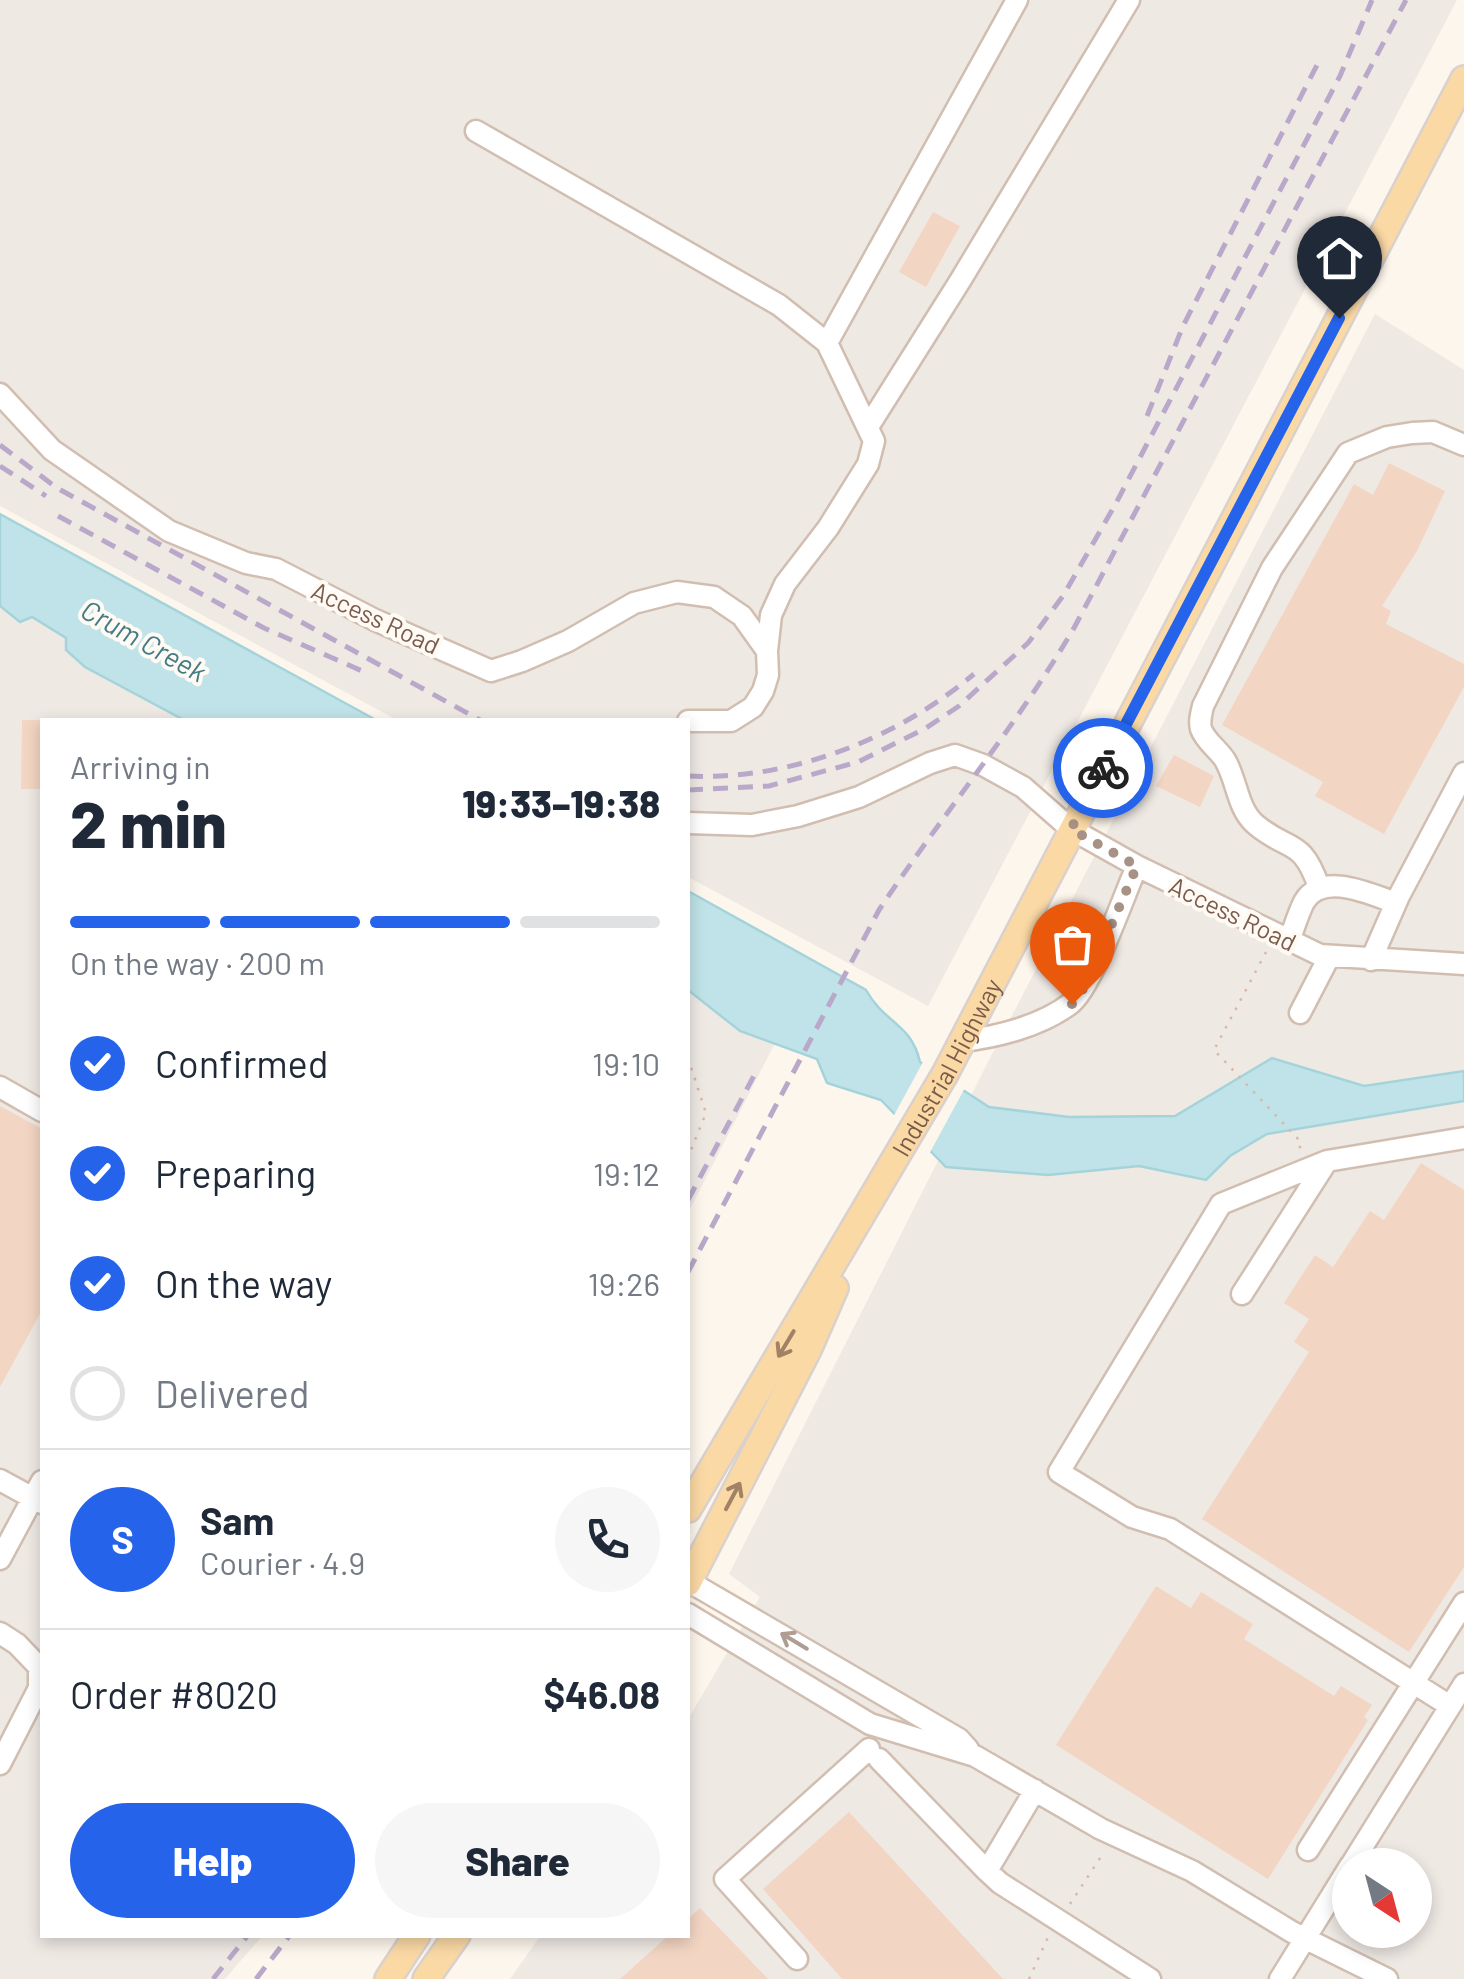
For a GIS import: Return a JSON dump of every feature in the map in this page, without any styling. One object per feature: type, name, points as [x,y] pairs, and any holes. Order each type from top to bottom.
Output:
[{"type":"main road","name":"Industrial Highway","points":[[690,1506],[945,1074],[1464,80]]},
{"type":"main road","name":"Industrial Highway","points":[[690,1577],[808,1350],[872,1200]]},
{"type":"main road","points":[[388,1979],[415,1938]]},
{"type":"main road","points":[[426,1979],[455,1938]]},
{"type":"lane","points":[[826,342],[1017,0]]},
{"type":"lane","points":[[868,427],[1129,0]]},
{"type":"lane","points":[[476,131],[778,305],[826,342],[874,441],[868,464],[828,528],[785,584],[771,616],[768,674],[753,707],[732,721],[690,721]]},
{"type":"lane","name":"Access Road","points":[[0,394],[52,450],[170,531],[246,563],[276,569],[375,620],[490,671],[522,662],[568,641],[634,603],[677,592],[714,596],[727,604],[742,616],[767,650]]},
{"type":"lane","points":[[1319,887],[1310,861],[1302,852],[1254,823],[1243,808],[1230,771],[1199,724],[1203,706],[1272,568],[1348,453],[1387,437],[1412,433],[1433,432],[1464,445]]},
{"type":"lane","name":"Access Road","points":[[690,824],[752,825],[798,816],[859,796],[954,755],[1024,787],[1071,829],[1279,943],[1329,957],[1464,964]]},
{"type":"lane","points":[[1372,960],[1396,903],[1464,773]]},
{"type":"lane","points":[[962,1042],[995,1037],[1072,1004],[1085,986],[1137,866]]},
{"type":"lane","points":[[1279,943],[1306,899],[1319,887],[1350,888],[1396,903]]},
{"type":"lane","points":[[1300,1013],[1329,957]]},
{"type":"lane","points":[[0,1087],[40,1110]]},
{"type":"lane","points":[[1450,1706],[1170,1529],[1132,1516],[1059,1472],[1221,1204],[1326,1161],[1464,1138]]},
{"type":"lane","points":[[1242,1294],[1326,1161]]},
{"type":"lane","points":[[0,1480],[39,1494],[0,1559]]},
{"type":"lane","points":[[690,1582],[959,1739],[975,1756]]},
{"type":"lane","points":[[1308,1850],[1464,1603]]},
{"type":"lane","points":[[690,1615],[870,1724],[975,1756],[1101,1829],[1192,1870],[1305,1939],[1387,1979]]},
{"type":"lane","points":[[0,1633],[39,1667],[39,1688],[0,1764]]},
{"type":"lane","points":[[1361,1848],[1464,1684]]},
{"type":"lane","points":[[798,1959],[724,1880],[874,1754],[987,1871],[1150,1979]]},
{"type":"lane","points":[[987,1871],[1035,1790]]},
{"type":"lane","points":[[1280,1979],[1332,1895]]},
{"type":"path","points":[[1279,943],[1214,1050],[1298,1139]]},
{"type":"path","points":[[690,1066],[706,1113],[690,1153]]},
{"type":"path","points":[[690,1082],[693,1077]]},
{"type":"shaded area","points":[[0,0],[1457,0],[928,1006],[690,878],[690,718],[393,718],[0,506]]},
{"type":"shaded area","points":[[1375,314],[1464,370],[1464,1979],[510,1979],[539,1938],[690,1938],[690,1716],[760,1597],[729,1574],[990,1058]]},
{"type":"shaded area","points":[[0,606],[20,622],[32,617],[67,638],[67,650],[85,667],[180,718],[40,718],[40,1938],[260,1938],[225,1979],[0,1979]]},
{"type":"shaded area","points":[[690,992],[740,1031],[775,1043],[690,1209]]},
{"type":"water","name":"Crum Creek","points":[[0,514],[372,718],[180,718],[85,667],[66,650],[66,638],[32,617],[20,622],[0,606]]},
{"type":"water","points":[[690,892],[866,990],[910,1039],[920,1062],[989,1107],[1069,1117],[1175,1116],[1272,1058],[1364,1086],[1464,1071],[1464,1101],[1267,1134],[1230,1156],[1206,1180],[1139,1166],[1048,1175],[946,1167],[881,1100],[827,1083],[817,1059],[740,1031],[690,992]]},
{"type":"pier","points":[[923,1062],[966,1086],[928,1156],[892,1119]]},
{"type":"building","points":[[933,212],[960,226],[926,287],[899,272]]},
{"type":"building","points":[[1389,463],[1445,491],[1417,551],[1382,606],[1391,611],[1386,624],[1464,664],[1464,687],[1384,834],[1315,796],[1323,782],[1222,725],[1354,484],[1373,495]]},
{"type":"building","points":[[22,720],[40,720],[40,789],[21,789]]},
{"type":"building","points":[[1174,755],[1214,776],[1200,807],[1156,786]]},
{"type":"building","points":[[0,1106],[40,1128],[40,1314],[0,1387]]},
{"type":"building","points":[[1421,1163],[1464,1190],[1464,1567],[1409,1652],[1202,1519],[1309,1352],[1294,1342],[1309,1319],[1284,1303],[1315,1255],[1333,1267],[1370,1211],[1384,1220]]},
{"type":"building","points":[[1156,1586],[1191,1608],[1201,1592],[1253,1624],[1244,1639],[1334,1696],[1341,1686],[1372,1705],[1364,1717],[1368,1720],[1268,1879],[1056,1745]]},
{"type":"building","points":[[849,1812],[1003,1979],[842,1979],[763,1889]]},
{"type":"building","points":[[700,1908],[768,1979],[620,1979],[666,1938],[690,1938],[690,1917]]},
{"type":"railway","points":[[690,790],[769,786],[858,762],[926,728],[959,706],[1028,643],[1063,596],[1115,505],[1340,76],[1372,0]]},
{"type":"railway","points":[[690,1268],[879,910],[1028,700],[1074,628],[1406,0]]},
{"type":"railway","points":[[1147,416],[1183,326],[1317,65]]},
{"type":"railway","points":[[0,445],[57,488],[476,718]]},
{"type":"railway","points":[[0,466],[46,496]]},
{"type":"railway","points":[[58,516],[264,628],[369,674]]},
{"type":"railway","points":[[690,776],[764,771],[840,751],[911,718],[974,674]]},
{"type":"railway","points":[[690,1196],[758,1068]]},
{"type":"railway","points":[[213,1979],[246,1938]]},
{"type":"railway","points":[[256,1979],[288,1938]]},
{"type":"way so far","points":[[1072,1004],[1085,986],[1137,866],[1071,829],[1103,768]]},
{"type":"route","points":[[1103,768],[1339,318]]}]
